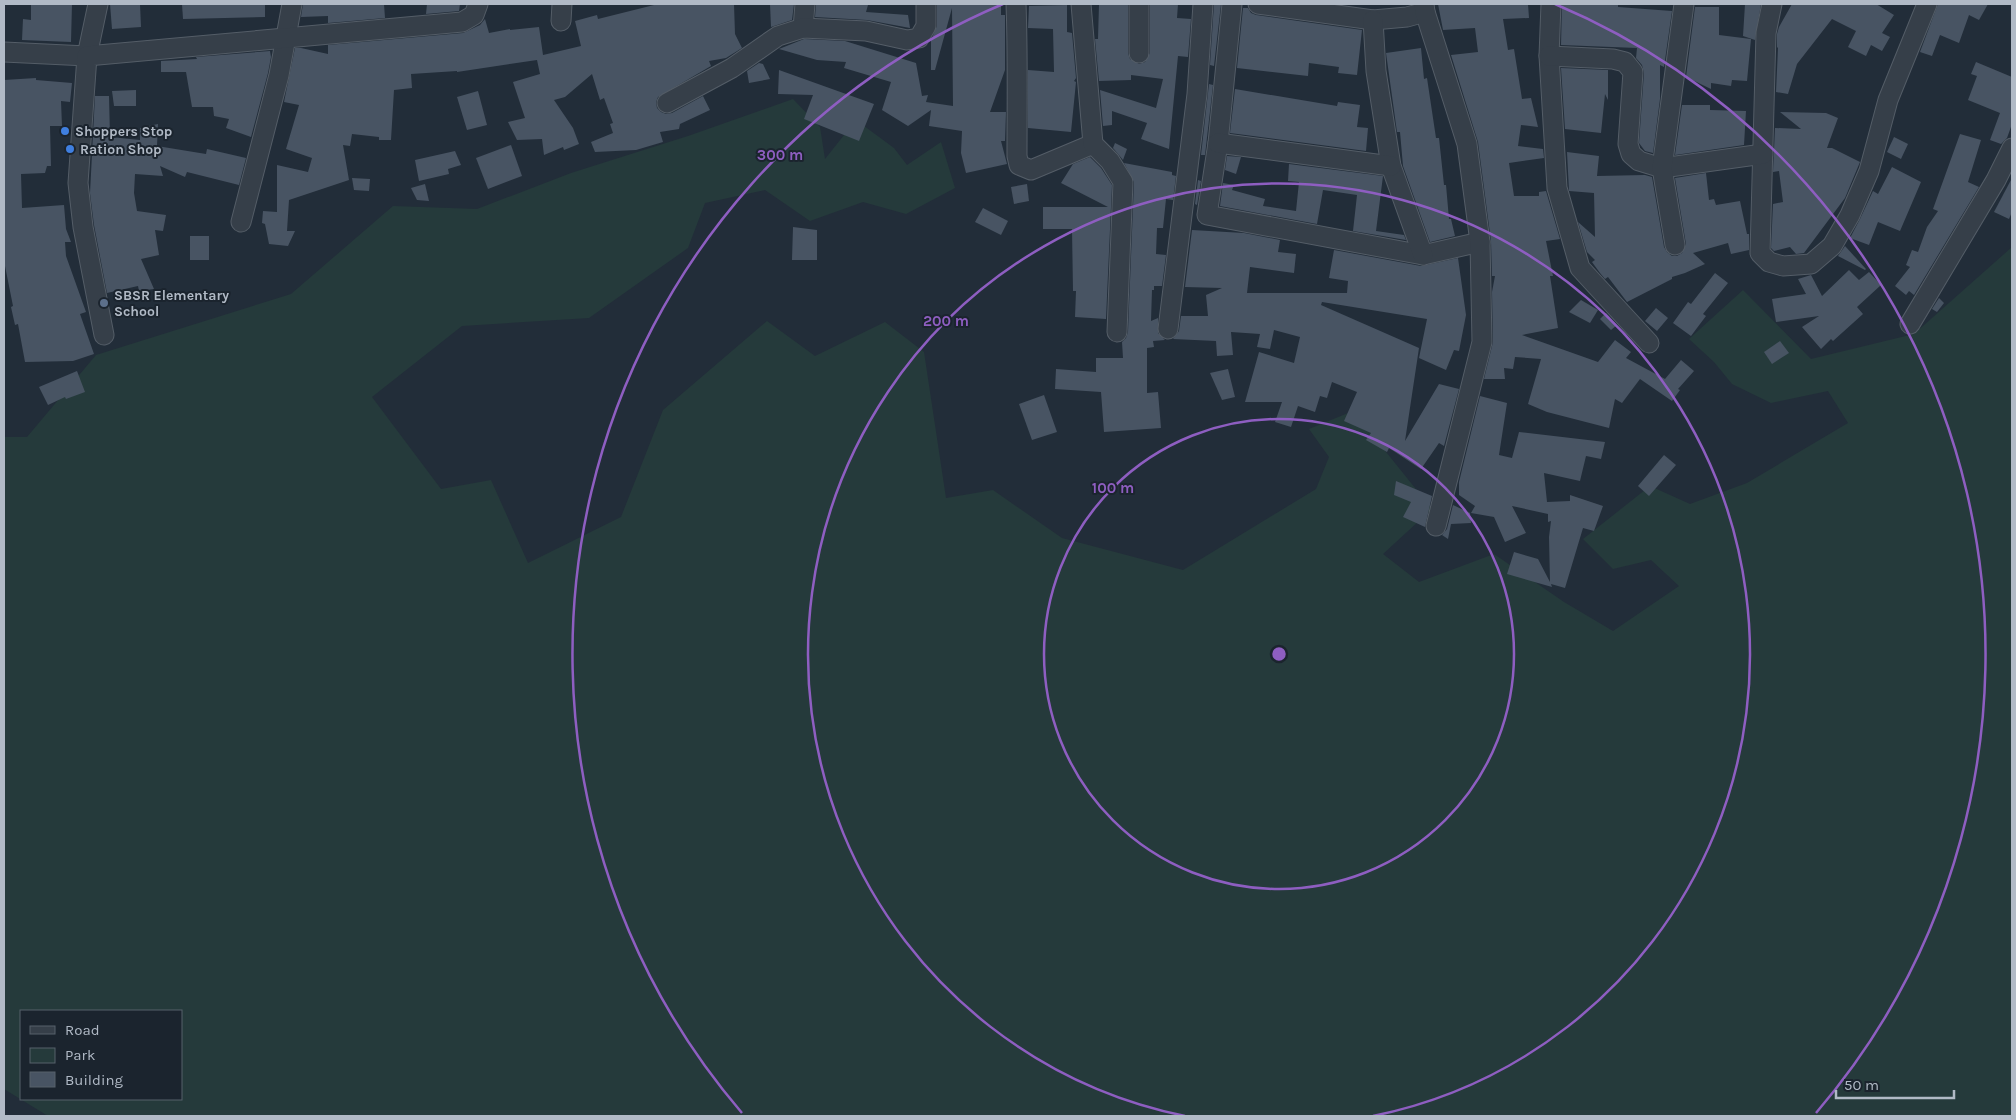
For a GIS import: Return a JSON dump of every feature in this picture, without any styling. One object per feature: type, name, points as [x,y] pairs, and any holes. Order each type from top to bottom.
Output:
[{"type":"street","points":[[98,4],[87,56],[78,183],[83,227],[104,335]]},
{"type":"street","points":[[242,222],[280,76],[292,4]]},
{"type":"street","points":[[4,52],[87,56],[462,22],[474,15],[478,4]]},
{"type":"street","points":[[803,28],[805,4]]},
{"type":"street","points":[[667,103],[732,68],[778,36],[803,28],[866,31],[907,40],[919,38],[926,26],[926,4]]},
{"type":"street","points":[[1016,4],[1018,43],[1016,77],[1017,156],[1019,165],[1031,170],[1093,144]]},
{"type":"street","points":[[1082,4],[1093,144],[1110,161],[1124,182],[1117,332]]},
{"type":"street","points":[[1139,4],[1139,53]]},
{"type":"street","points":[[1168,329],[1197,94],[1203,4]]},
{"type":"street","points":[[1232,4],[1218,143],[1207,216],[1423,255],[1480,242]]},
{"type":"street","points":[[1258,4],[1374,20],[1407,17],[1424,8],[1467,144],[1480,242],[1482,342],[1436,526]]},
{"type":"street","points":[[1551,4],[1549,56],[1558,188],[1580,268],[1649,343]]},
{"type":"street","points":[[1675,246],[1662,168],[1684,4]]},
{"type":"street","points":[[1772,4],[1766,33],[1760,253],[1769,262],[1783,266],[1811,264],[1832,246],[1854,206],[1869,171],[1888,100],[1927,4]]},
{"type":"street","points":[[1374,20],[1376,71],[1391,166],[1423,255]]},
{"type":"street","points":[[1549,56],[1613,59],[1625,62],[1633,72],[1628,144],[1631,154],[1638,161],[1662,168],[1763,154]]},
{"type":"street","points":[[1218,143],[1391,166]]},
{"type":"street","points":[[1910,324],[1996,180],[2012,148]]},
{"type":"green space","points":[[793,99],[820,127],[825,159],[856,120],[894,148],[907,165],[941,142],[955,188],[906,214],[863,202],[810,221],[765,190],[705,203],[688,248],[589,318],[462,326],[372,397],[441,489],[491,480],[528,563],[621,517],[663,410],[767,321],[815,356],[885,322],[924,352],[946,498],[993,490],[1062,538],[1183,570],[1316,489],[1329,457],[1309,429],[1353,411],[1432,509],[1383,554],[1419,582],[1494,554],[1564,602],[1613,631],[1679,586],[1651,560],[1613,569],[1583,539],[1650,486],[1690,504],[1747,483],[1848,423],[1828,391],[1771,403],[1732,384],[1714,362],[1689,339],[1743,290],[1811,359],[1914,334],[2012,247],[2012,1116],[48,1116],[22,1100],[182,1100],[182,1010],[20,1010],[20,1099],[4,1089],[4,437],[27,437],[96,355],[291,294],[393,206],[477,209],[571,173],[688,136]]},
{"type":"building","points":[[31,4],[72,4],[71,42],[22,40],[23,19],[31,20]]},
{"type":"building","points":[[110,4],[140,4],[141,27],[112,29]]},
{"type":"building","points":[[182,4],[265,4],[265,17],[183,19]]},
{"type":"building","points":[[303,4],[384,4],[385,18],[328,23],[328,16],[301,17]]},
{"type":"building","points":[[427,4],[460,4],[459,11],[426,14]]},
{"type":"building","points":[[658,4],[734,4],[735,34],[742,48],[726,58],[709,61],[711,66],[658,97],[656,102],[657,108],[666,114],[672,113],[703,96],[710,110],[680,124],[679,129],[660,132],[663,142],[636,150],[595,152],[591,142],[613,133],[610,124],[613,123],[604,98],[600,100],[592,74],[565,97],[554,100],[573,128],[579,144],[564,150],[563,147],[544,155],[542,139],[517,140],[508,122],[525,118],[513,82],[540,74],[537,60],[457,72],[411,74],[412,88],[394,90],[391,140],[379,140],[379,137],[352,134],[350,146],[343,145],[349,180],[289,200],[287,231],[295,231],[288,246],[269,244],[265,224],[262,223],[263,211],[277,212],[277,165],[308,172],[312,158],[286,149],[299,105],[284,102],[295,48],[328,54],[328,45],[463,33],[480,25],[485,19],[489,33],[539,27],[543,55],[581,46],[575,21],[597,15],[598,19]]},
{"type":"building","points":[[770,4],[794,4],[792,20],[771,27]]},
{"type":"building","points":[[816,4],[868,5],[866,12],[908,15],[910,28],[867,20],[815,17]]},
{"type":"building","points":[[937,4],[1001,4],[1001,15],[1005,15],[1005,70],[990,112],[1006,112],[1005,141],[1001,141],[1007,164],[966,173],[961,153],[962,131],[929,126],[931,110],[908,126],[882,110],[891,82],[844,68],[846,62],[817,60],[779,49],[804,39],[845,41],[916,63],[922,96],[928,95],[926,102],[953,106],[952,8],[935,70],[931,70],[931,40],[937,26]]},
{"type":"building","points":[[1099,4],[1128,4],[1128,53],[1130,59],[1139,64],[1145,62],[1150,53],[1150,4],[1178,4],[1177,18],[1191,19],[1188,57],[1178,56],[1169,149],[1141,139],[1147,123],[1112,111],[1112,125],[1103,126],[1100,90],[1156,108],[1163,79],[1131,75],[1131,80],[1099,81],[1095,39],[1098,39]]},
{"type":"building","points":[[1214,4],[1221,4],[1214,66],[1210,65]]},
{"type":"building","points":[[1438,4],[1528,4],[1529,18],[1503,19],[1508,50],[1514,49],[1522,99],[1531,98],[1538,127],[1521,125],[1518,146],[1543,149],[1544,158],[1509,163],[1514,196],[1539,196],[1539,192],[1546,191],[1560,239],[1546,241],[1553,276],[1550,276],[1558,328],[1522,335],[1598,362],[1615,340],[1631,352],[1626,358],[1665,379],[1681,360],[1694,371],[1678,389],[1680,390],[1672,401],[1640,379],[1622,403],[1615,399],[1609,428],[1547,412],[1528,404],[1541,359],[1515,357],[1513,369],[1504,368],[1505,379],[1484,379],[1493,342],[1492,292],[1495,276],[1492,276],[1491,241],[1478,142],[1451,55],[1478,52],[1475,28],[1443,30]]},
{"type":"building","points":[[1562,4],[1618,4],[1618,7],[1672,11],[1664,67],[1660,65],[1660,99],[1653,153],[1645,151],[1639,143],[1644,73],[1642,65],[1636,58],[1637,48],[1561,45]]},
{"type":"building","points":[[1745,4],[1761,4],[1755,40],[1743,36]]},
{"type":"building","points":[[1792,4],[1876,4],[1894,15],[1882,33],[1890,37],[1882,51],[1871,45],[1866,56],[1848,47],[1856,31],[1832,19],[1797,64],[1788,94],[1776,92],[1777,34]]},
{"type":"building","points":[[1938,4],[1988,4],[1979,20],[1969,15],[1959,43],[1940,35],[1932,56],[1920,52]]},
{"type":"building","points":[[1067,5],[1067,32],[1072,33],[1076,78],[1074,81],[1076,82],[1071,132],[1028,128],[1028,70],[1054,72],[1053,29],[1028,28],[1029,6]]},
{"type":"building","points":[[1695,7],[1719,7],[1719,35],[1751,39],[1747,81],[1732,80],[1731,86],[1711,83],[1711,89],[1686,77]]},
{"type":"building","points":[[1243,8],[1248,8],[1251,13],[1256,15],[1362,30],[1357,75],[1338,73],[1339,67],[1309,63],[1308,76],[1237,68]]},
{"type":"building","points":[[1421,48],[1424,79],[1427,78],[1436,138],[1439,138],[1449,219],[1451,219],[1455,236],[1430,242],[1403,166],[1400,132],[1397,132],[1386,53]]},
{"type":"building","points":[[270,51],[271,57],[268,73],[251,137],[226,128],[229,119],[214,116],[213,107],[192,107],[186,72],[161,72],[161,61]]},
{"type":"building","points":[[1976,62],[2012,77],[2012,124],[2007,138],[2001,144],[1990,140],[2000,113],[1968,100],[1977,76],[1971,74]]},
{"type":"building","points":[[759,63],[763,64],[770,79],[749,83],[747,71]]},
{"type":"building","points":[[1561,68],[1608,70],[1608,100],[1605,94],[1601,133],[1565,129]]},
{"type":"building","points":[[779,70],[874,104],[859,141],[804,119],[813,95],[778,94]]},
{"type":"building","points":[[36,78],[36,80],[72,83],[70,102],[61,101],[62,126],[50,126],[51,166],[47,166],[45,173],[21,174],[22,208],[64,205],[66,229],[71,242],[65,242],[66,256],[86,312],[80,314],[94,354],[73,361],[25,362],[18,324],[15,325],[11,307],[13,306],[4,261],[4,80]]},
{"type":"building","points":[[1209,84],[1213,85],[1205,155],[1201,155]]},
{"type":"building","points":[[1235,89],[1337,106],[1338,102],[1360,105],[1357,127],[1368,128],[1366,151],[1230,133]]},
{"type":"building","points":[[136,90],[136,106],[114,106],[112,91]]},
{"type":"building","points":[[478,91],[487,125],[467,130],[457,97]]},
{"type":"building","points":[[95,96],[109,96],[110,137],[140,140],[140,128],[158,124],[157,146],[206,154],[207,149],[246,158],[239,185],[187,172],[185,177],[160,166],[163,176],[135,174],[134,193],[137,211],[166,215],[163,231],[155,230],[159,255],[141,259],[154,289],[139,291],[138,286],[107,293],[90,193]]},
{"type":"building","points":[[1682,105],[1710,105],[1710,110],[1746,111],[1744,145],[1675,155]]},
{"type":"building","points":[[1780,112],[1826,113],[1838,118],[1827,148],[1832,148],[1860,162],[1845,198],[1804,253],[1796,254],[1790,247],[1774,251],[1771,248],[1773,204],[1783,202],[1779,171],[1773,172],[1775,128],[1801,129]]},
{"type":"building","points":[[1960,134],[1981,140],[1968,182],[1979,187],[1914,295],[1909,291],[1906,295],[1895,286],[1910,267],[1906,265],[1912,250],[1918,252],[1927,227],[1938,211],[1933,209]]},
{"type":"building","points":[[1894,137],[1908,144],[1901,159],[1887,152]]},
{"type":"building","points":[[1115,143],[1127,149],[1123,160],[1113,148]]},
{"type":"building","points":[[511,145],[522,176],[488,189],[476,158]]},
{"type":"building","points":[[455,151],[461,165],[448,169],[449,174],[419,181],[415,160]]},
{"type":"building","points":[[1567,152],[1599,156],[1597,176],[1645,175],[1652,177],[1664,247],[1672,256],[1682,253],[1686,244],[1675,178],[1706,173],[1709,200],[1714,199],[1716,205],[1740,201],[1747,234],[1749,234],[1749,250],[1731,254],[1728,243],[1693,253],[1705,264],[1672,277],[1672,279],[1627,302],[1608,277],[1605,279],[1600,273],[1592,262],[1595,260],[1587,252],[1578,222],[1595,237],[1594,193],[1569,191]]},
{"type":"building","points":[[1227,156],[1241,157],[1236,174],[1225,170]]},
{"type":"building","points":[[1090,157],[1101,168],[1112,185],[1106,319],[1075,317],[1076,291],[1073,291],[1072,229],[1043,229],[1043,207],[1108,207],[1061,183],[1073,164]]},
{"type":"building","points":[[1124,163],[1172,172],[1172,175],[1176,176],[1173,200],[1166,199],[1163,228],[1157,228],[1156,254],[1166,255],[1162,286],[1154,286],[1154,290],[1152,290],[1151,321],[1158,318],[1158,333],[1165,340],[1153,341],[1154,347],[1147,348],[1147,393],[1158,392],[1161,428],[1104,432],[1101,392],[1055,389],[1056,369],[1096,372],[1096,358],[1123,358],[1122,342],[1128,332],[1134,182]]},
{"type":"building","points":[[1289,164],[1383,176],[1376,231],[1404,235],[1406,240],[1353,231],[1357,195],[1323,190],[1317,224],[1220,206],[1223,183],[1234,185],[1232,190],[1265,199],[1263,206],[1296,211],[1299,182],[1288,181]]},
{"type":"building","points":[[1892,167],[1921,182],[1900,231],[1878,222],[1869,245],[1850,238],[1873,191],[1878,194]]},
{"type":"building","points":[[352,178],[370,179],[369,191],[354,190]]},
{"type":"building","points":[[2012,178],[2012,212],[2009,219],[1994,212]]},
{"type":"building","points":[[1198,180],[1201,181],[1197,205],[1195,204]]},
{"type":"building","points":[[425,184],[429,201],[417,200],[411,188]]},
{"type":"building","points":[[1027,184],[1029,201],[1014,204],[1011,187]]},
{"type":"building","points":[[983,208],[1008,221],[1001,235],[975,222]]},
{"type":"building","points":[[793,227],[817,230],[817,260],[792,260]]},
{"type":"building","points":[[1192,230],[1244,233],[1280,240],[1278,252],[1296,254],[1294,273],[1250,267],[1247,293],[1347,293],[1348,281],[1329,278],[1334,250],[1421,266],[1458,258],[1466,315],[1459,351],[1454,350],[1446,370],[1419,358],[1427,319],[1322,302],[1321,305],[1419,348],[1405,441],[1439,384],[1459,389],[1444,446],[1439,443],[1421,469],[1389,448],[1387,452],[1366,440],[1371,433],[1344,421],[1357,392],[1332,382],[1327,398],[1320,396],[1315,412],[1298,406],[1291,427],[1275,422],[1282,402],[1245,402],[1259,352],[1294,363],[1300,337],[1274,330],[1270,349],[1257,347],[1260,334],[1231,332],[1233,355],[1217,356],[1216,341],[1173,339],[1179,331],[1181,316],[1208,316],[1206,295],[1222,288],[1185,287]]},
{"type":"building","points":[[190,236],[209,236],[209,260],[190,260]]},
{"type":"building","points":[[1845,246],[1866,269],[1865,270],[1838,256]]},
{"type":"building","points":[[1849,270],[1859,280],[1869,272],[1881,285],[1857,307],[1863,314],[1833,341],[1831,339],[1821,349],[1802,327],[1819,316],[1776,322],[1772,299],[1806,294],[1798,279],[1811,275],[1822,296]]},
{"type":"building","points":[[1715,273],[1728,283],[1703,314],[1706,316],[1691,336],[1673,323],[1688,302],[1691,304]]},
{"type":"building","points":[[1939,298],[1944,303],[1937,312],[1932,309]]},
{"type":"building","points":[[1581,300],[1598,310],[1590,323],[1569,312]]},
{"type":"building","points":[[1656,308],[1668,318],[1657,331],[1645,321]]},
{"type":"building","points":[[1606,313],[1617,325],[1611,330],[1600,319]]},
{"type":"building","points":[[1780,341],[1789,353],[1772,364],[1764,352]]},
{"type":"building","points":[[1228,369],[1235,397],[1222,400],[1210,373]]},
{"type":"building","points":[[77,371],[85,392],[66,399],[65,397],[48,405],[39,387]]},
{"type":"building","points":[[1044,395],[1057,432],[1032,440],[1019,404]]},
{"type":"building","points":[[1480,396],[1507,403],[1499,455],[1512,458],[1519,432],[1605,442],[1601,459],[1586,456],[1580,481],[1544,473],[1547,502],[1570,501],[1570,495],[1603,506],[1594,531],[1583,528],[1565,588],[1551,584],[1552,587],[1507,574],[1514,552],[1538,559],[1550,582],[1549,537],[1551,521],[1548,522],[1548,514],[1512,506],[1526,533],[1505,542],[1494,517],[1471,513],[1475,506],[1459,495],[1459,482]]},
{"type":"building","points":[[1664,455],[1676,465],[1649,496],[1638,486]]},
{"type":"building","points":[[1396,481],[1432,496],[1425,527],[1403,517],[1411,502],[1394,495]]},
{"type":"building","points":[[1453,505],[1470,513],[1471,523],[1451,524],[1448,539],[1442,535],[1447,529]]},
{"type":"place","name":"Shoppers Stop","points":[[65,131]]},
{"type":"place","name":"Ration Shop","points":[[70,149]]},
{"type":"place","name":"SBSR Elementary School","points":[[104,303]]}]
